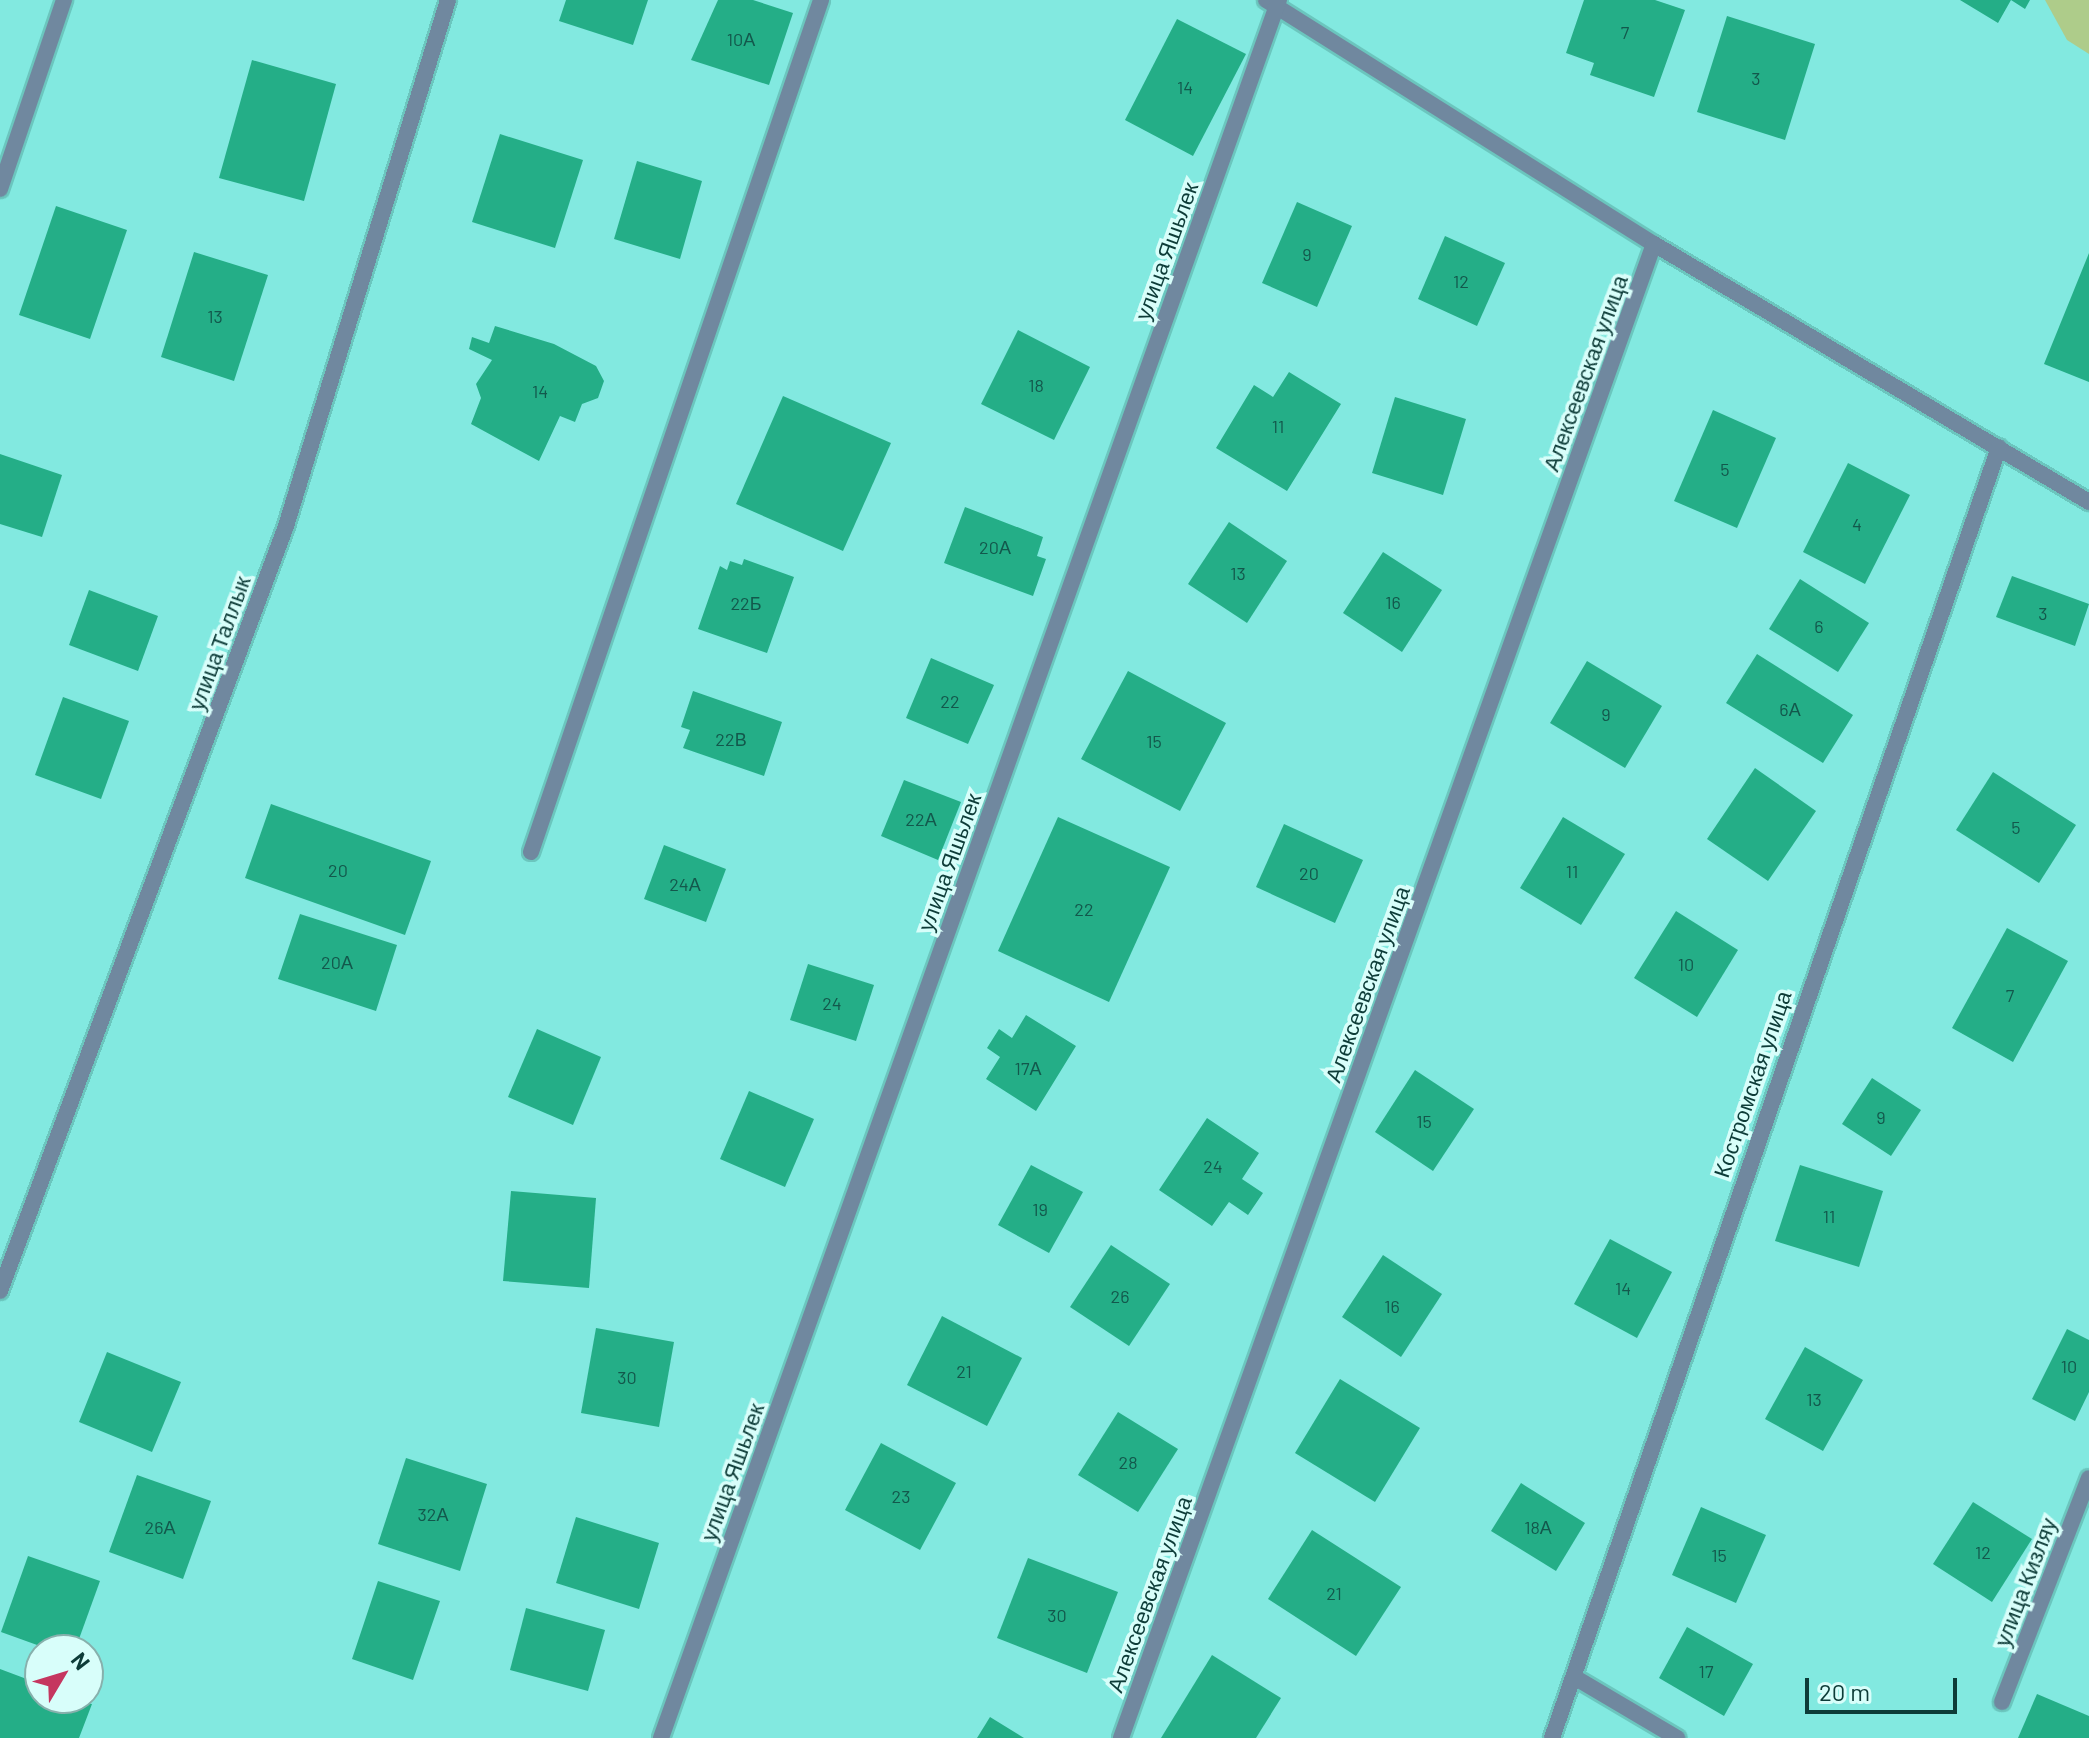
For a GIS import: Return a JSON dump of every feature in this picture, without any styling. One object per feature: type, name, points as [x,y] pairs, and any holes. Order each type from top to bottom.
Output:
[{"type":"street","points":[[0,189],[64,0]]},
{"type":"street","name":"улица Таллык","points":[[0,1291],[286,526],[448,0]]},
{"type":"street","points":[[531,852],[821,0]]},
{"type":"street","points":[[1274,2],[1654,244],[2089,502]]},
{"type":"street","name":"улица Яшьлек","points":[[661,1738],[1274,2]]},
{"type":"street","name":"Алексеевская улица","points":[[1121,1738],[1654,244]]},
{"type":"street","name":"Костромская улица","points":[[1552,1738],[1999,447]]},
{"type":"street","name":"улица Кизляу","points":[[2002,1702],[2089,1478]]},
{"type":"street","points":[[1574,1677],[1677,1738]]},
{"type":"green space","points":[[2045,0],[2089,0],[2089,54],[2067,40]]},
{"type":"building","points":[[566,0],[648,0],[633,45],[559,21]]},
{"type":"building","points":[[718,0],[753,0],[793,13],[769,85],[691,60]]},
{"type":"building","points":[[1584,0],[1655,0],[1685,10],[1654,97],[1590,75],[1594,63],[1566,53]]},
{"type":"building","points":[[1960,0],[2011,0],[1998,23]]},
{"type":"building","points":[[2011,0],[2030,0],[2025,9]]},
{"type":"building","points":[[1727,16],[1815,44],[1785,140],[1697,112]]},
{"type":"building","points":[[1177,19],[1246,54],[1193,156],[1125,120]]},
{"type":"building","points":[[252,60],[336,84],[304,201],[219,178]]},
{"type":"building","points":[[500,134],[583,160],[555,248],[472,222]]},
{"type":"building","points":[[637,161],[702,181],[680,259],[614,239]]},
{"type":"building","points":[[1297,202],[1352,226],[1317,307],[1262,283]]},
{"type":"building","points":[[56,206],[127,230],[90,339],[19,315]]},
{"type":"building","points":[[1445,236],[1505,263],[1477,326],[1418,299]]},
{"type":"building","points":[[194,252],[268,275],[234,381],[161,357]]},
{"type":"building","points":[[2089,253],[2089,382],[2044,364]]},
{"type":"building","points":[[495,326],[554,344],[596,366],[604,381],[598,398],[582,404],[575,422],[560,416],[539,461],[471,424],[481,398],[476,384],[492,360],[469,349],[472,337],[489,343]]},
{"type":"building","points":[[1018,330],[1090,367],[1054,440],[981,404]]},
{"type":"building","points":[[1289,372],[1341,404],[1287,491],[1216,448],[1254,385],[1273,397]]},
{"type":"building","points":[[783,396],[891,443],[843,551],[736,504]]},
{"type":"building","points":[[1395,397],[1466,419],[1443,495],[1372,473]]},
{"type":"building","points":[[1713,410],[1776,438],[1737,528],[1674,501]]},
{"type":"building","points":[[0,454],[62,475],[42,537],[0,524]]},
{"type":"building","points":[[1848,463],[1910,495],[1865,584],[1803,552]]},
{"type":"building","points":[[965,507],[1043,537],[1037,556],[1046,559],[1033,596],[944,563]]},
{"type":"building","points":[[1229,522],[1287,561],[1247,623],[1188,584]]},
{"type":"building","points":[[1383,552],[1442,590],[1402,652],[1343,613]]},
{"type":"building","points":[[744,559],[794,577],[767,653],[698,629],[720,566],[727,570],[730,561],[742,565]]},
{"type":"building","points":[[2012,576],[2089,604],[2075,646],[1996,617]]},
{"type":"building","points":[[1800,579],[1869,623],[1838,672],[1769,629]]},
{"type":"building","points":[[89,590],[158,616],[138,671],[69,645]]},
{"type":"building","points":[[1757,654],[1853,715],[1823,763],[1726,703]]},
{"type":"building","points":[[931,658],[994,685],[968,744],[906,718]]},
{"type":"building","points":[[1587,661],[1662,706],[1625,768],[1550,723]]},
{"type":"building","points":[[1128,671],[1226,723],[1180,811],[1081,759]]},
{"type":"building","points":[[693,691],[782,722],[764,776],[683,748],[690,730],[681,727]]},
{"type":"building","points":[[63,697],[129,721],[101,799],[35,775]]},
{"type":"building","points":[[1755,768],[1816,811],[1768,881],[1707,839]]},
{"type":"building","points":[[1993,772],[2076,825],[2039,883],[1956,830]]},
{"type":"building","points":[[904,780],[961,802],[938,860],[881,836]]},
{"type":"building","points":[[271,804],[431,861],[405,935],[245,878]]},
{"type":"building","points":[[1058,817],[1170,867],[1109,1002],[998,951]]},
{"type":"building","points":[[1563,817],[1625,854],[1581,925],[1520,888]]},
{"type":"building","points":[[1284,824],[1363,860],[1335,923],[1256,887]]},
{"type":"building","points":[[664,845],[726,869],[706,922],[644,899]]},
{"type":"building","points":[[1676,911],[1738,950],[1697,1017],[1634,978]]},
{"type":"building","points":[[300,914],[397,945],[376,1011],[278,979]]},
{"type":"building","points":[[2007,928],[2068,961],[2013,1062],[1952,1028]]},
{"type":"building","points":[[808,964],[874,985],[856,1041],[790,1020]]},
{"type":"building","points":[[1026,1015],[1076,1046],[1036,1111],[986,1079],[1000,1057],[987,1048],[999,1029],[1012,1038]]},
{"type":"building","points":[[537,1029],[601,1057],[573,1125],[508,1097]]},
{"type":"building","points":[[1415,1070],[1474,1109],[1433,1171],[1375,1132]]},
{"type":"building","points":[[1872,1078],[1921,1110],[1891,1156],[1842,1124]]},
{"type":"building","points":[[749,1091],[814,1119],[785,1187],[720,1159]]},
{"type":"building","points":[[1207,1118],[1259,1153],[1242,1179],[1263,1193],[1248,1215],[1229,1202],[1212,1226],[1159,1190]]},
{"type":"building","points":[[1031,1165],[1083,1192],[1049,1253],[998,1225]]},
{"type":"building","points":[[1800,1165],[1883,1191],[1859,1267],[1775,1241]]},
{"type":"building","points":[[511,1191],[596,1198],[589,1288],[503,1281]]},
{"type":"building","points":[[1610,1239],[1672,1272],[1637,1338],[1574,1304]]},
{"type":"building","points":[[1111,1245],[1170,1284],[1129,1346],[1070,1307]]},
{"type":"building","points":[[1383,1255],[1442,1294],[1401,1357],[1342,1317]]},
{"type":"building","points":[[942,1316],[1022,1358],[987,1426],[907,1385]]},
{"type":"building","points":[[596,1328],[674,1342],[659,1427],[581,1413]]},
{"type":"building","points":[[2067,1329],[2089,1340],[2089,1392],[2075,1421],[2032,1399]]},
{"type":"building","points":[[1805,1347],[1863,1380],[1823,1451],[1765,1419]]},
{"type":"building","points":[[107,1352],[181,1382],[152,1452],[79,1422]]},
{"type":"building","points":[[1340,1379],[1420,1428],[1375,1502],[1295,1453]]},
{"type":"building","points":[[1118,1412],[1178,1449],[1138,1512],[1078,1475]]},
{"type":"building","points":[[881,1443],[956,1483],[920,1550],[845,1510]]},
{"type":"building","points":[[406,1458],[487,1484],[460,1571],[378,1544]]},
{"type":"building","points":[[137,1475],[211,1501],[183,1579],[109,1552]]},
{"type":"building","points":[[1521,1483],[1585,1523],[1556,1571],[1491,1531]]},
{"type":"building","points":[[1973,1502],[2032,1539],[1992,1602],[1933,1564]]},
{"type":"building","points":[[1701,1507],[1766,1535],[1736,1603],[1672,1575]]},
{"type":"building","points":[[576,1517],[659,1543],[639,1609],[556,1583]]},
{"type":"building","points":[[1312,1530],[1401,1587],[1356,1656],[1268,1599]]},
{"type":"building","points":[[28,1556],[100,1581],[81,1634],[24,1634],[24,1640],[1,1632]]},
{"type":"building","points":[[1028,1558],[1118,1592],[1087,1673],[997,1638]]},
{"type":"building","points":[[378,1581],[440,1601],[413,1680],[352,1659]]},
{"type":"building","points":[[526,1608],[605,1630],[588,1691],[510,1670]]},
{"type":"building","points":[[1687,1627],[1753,1664],[1724,1716],[1659,1678]]},
{"type":"building","points":[[1212,1655],[1281,1698],[1256,1738],[1161,1738]]},
{"type":"building","points":[[0,1669],[24,1678],[24,1714],[88,1714],[79,1738],[0,1738]]},
{"type":"building","points":[[2037,1694],[2089,1716],[2089,1738],[2018,1738]]},
{"type":"building","points":[[990,1717],[1024,1738],[977,1738]]}]
